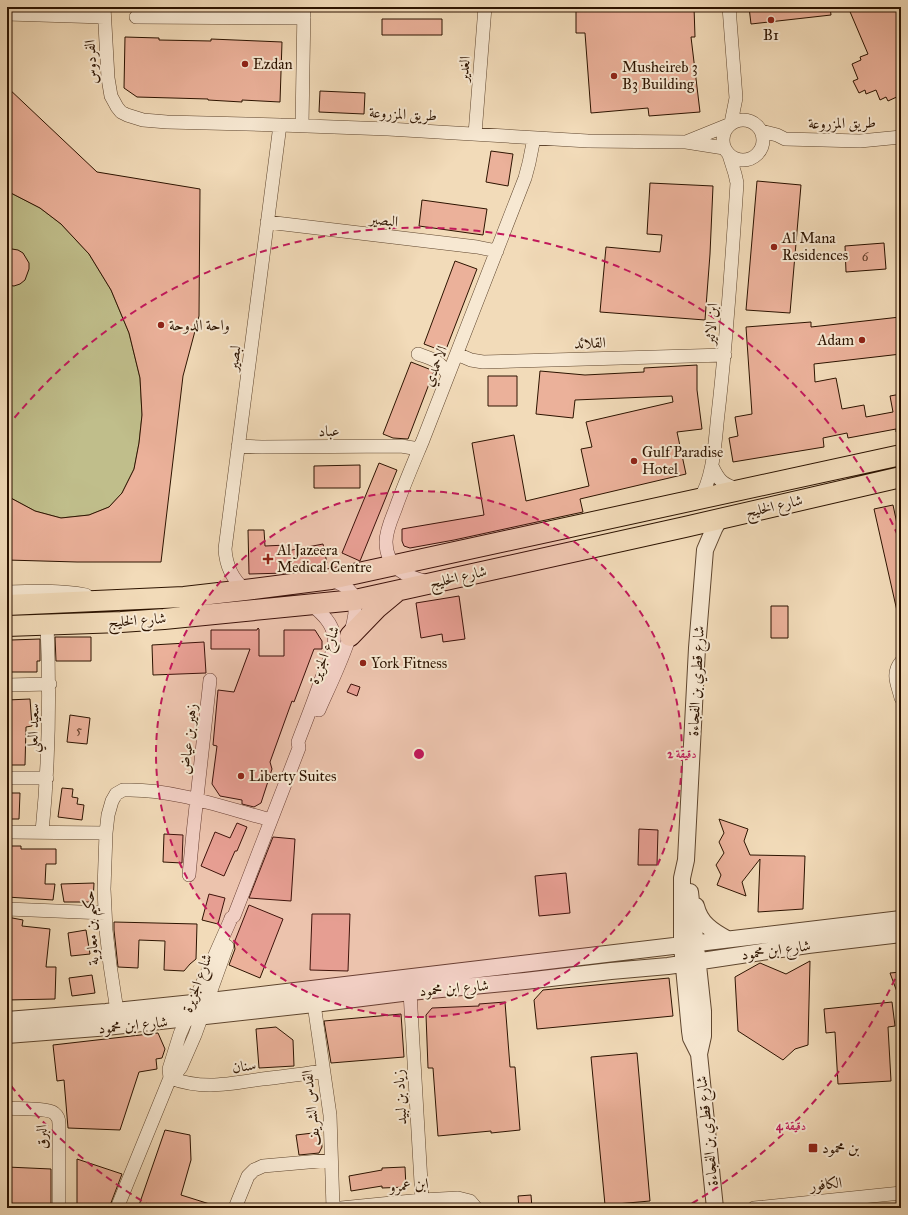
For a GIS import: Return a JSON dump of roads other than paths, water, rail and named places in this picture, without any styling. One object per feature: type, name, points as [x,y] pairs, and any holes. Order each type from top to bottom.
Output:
[{"type":"main road","name":"شارع الخليج","points":[[7,605],[184,597],[331,579],[901,455]]},
{"type":"main road","name":"شارع الخليج","points":[[7,626],[164,619],[355,600],[432,584],[901,477]]},
{"type":"main road","points":[[350,636],[377,608],[397,591]]},
{"type":"street","name":"الغدير","points":[[475,134],[485,7]]},
{"type":"street","points":[[729,7],[736,98],[730,124],[724,132],[722,140],[726,152],[736,159],[745,160],[755,156],[762,148],[763,136],[761,130],[756,124],[749,120],[740,120],[730,124]]},
{"type":"street","points":[[7,14],[104,12]]},
{"type":"street","name":"الفردوس","points":[[104,12],[109,90],[113,102],[121,112]]},
{"type":"street","points":[[136,17],[304,13],[302,125]]},
{"type":"street","points":[[736,98],[744,108],[749,120]]},
{"type":"street","name":"طريق المزروعة","points":[[121,112],[143,120],[167,122],[302,125],[588,141],[686,142],[726,152]]},
{"type":"street","name":"طريق المزروعة","points":[[686,142],[730,124]]},
{"type":"street","name":"لبصير","points":[[245,590],[232,575],[227,562],[226,542],[280,125]]},
{"type":"street","name":"طريق المزروعة","points":[[761,130],[784,139],[860,141],[901,137]]},
{"type":"street","name":"الاحمدي","points":[[394,566],[390,559],[386,543],[388,533],[400,497],[525,178],[534,138]]},
{"type":"street","name":"طريق المزروعة","points":[[762,148],[784,139]]},
{"type":"street","name":"ابن الاثير","points":[[726,152],[734,169],[737,183]]},
{"type":"street","name":"ابن الاثير","points":[[699,500],[705,492],[712,466],[725,356],[737,183],[745,160]]},
{"type":"street","name":"البصير","points":[[267,222],[477,247],[497,252]]},
{"type":"street","points":[[418,354],[434,359],[443,367],[448,375]]},
{"type":"street","points":[[434,359],[457,354]]},
{"type":"street","name":"القلائد","points":[[457,354],[471,360],[483,362],[725,356]]},
{"type":"street","name":"عباد","points":[[238,446],[401,446],[419,449]]},
{"type":"street","points":[[712,466],[721,482],[728,486],[742,490]]},
{"type":"street","name":"شارع قطري بن الفجاءة","points":[[715,1208],[699,1054],[703,1041],[703,1012],[690,963],[682,878],[686,860],[697,648],[705,550],[720,518]]},
{"type":"street","points":[[685,527],[698,540],[705,550]]},
{"type":"street","points":[[394,566],[407,575],[432,584]]},
{"type":"street","points":[[331,579],[348,588],[355,600]]},
{"type":"street","name":"شارع الخليج","points":[[7,592],[46,590],[62,591],[109,601]]},
{"type":"street","name":"شارع الجزيرة","points":[[117,1208],[170,1078],[170,1064],[194,1018],[236,922],[234,916],[299,748],[307,737],[343,654],[350,636],[355,616],[355,600]]},
{"type":"street","name":"شارع الجزيرة","points":[[299,748],[298,742],[334,645],[334,636],[329,622],[311,604]]},
{"type":"street","name":"سعيد العلي","points":[[42,832],[47,778],[50,684],[47,624]]},
{"type":"street","points":[[901,662],[896,669],[895,675],[901,698]]},
{"type":"street","name":"زهير بن عياض","points":[[190,874],[193,833],[210,680]]},
{"type":"street","points":[[7,685],[50,684]]},
{"type":"street","points":[[7,778],[47,778]]},
{"type":"street","name":"زهير بن عياض","points":[[106,838],[108,815],[112,801],[116,794],[123,790],[157,791],[271,820]]},
{"type":"street","points":[[7,832],[42,832],[106,838]]},
{"type":"street","name":"حكيم بن معاوية","points":[[106,838],[104,873],[105,913],[110,965],[117,1011]]},
{"type":"street","name":"شارع قطري بن الفجاءة","points":[[686,860],[690,883],[689,945]]},
{"type":"street","points":[[690,883],[697,912],[702,921],[715,933],[726,940]]},
{"type":"street","points":[[7,909],[105,913]]},
{"type":"street","name":"شارع ابن محمود","points":[[7,1020],[117,1011],[200,1002],[901,920]]},
{"type":"street","name":"شارع ابن محمود","points":[[7,1035],[78,1030],[194,1018],[410,992],[690,963],[808,945],[901,934]]},
{"type":"street","name":"زياد بن لبيد","points":[[410,992],[422,1200]]},
{"type":"street","name":"القدس الشريف","points":[[314,1004],[330,1115],[333,1208]]},
{"type":"street","name":"سنان","points":[[170,1078],[198,1085],[216,1086],[323,1071]]},
{"type":"street","name":"البرق","points":[[7,1108],[46,1110],[53,1113],[58,1118],[59,1208]]},
{"type":"street","points":[[235,1208],[248,1176],[254,1170],[263,1166],[331,1160]]},
{"type":"street","name":"الكافور","points":[[754,1208],[901,1193]]},
{"type":"street","name":"ابن عمرو","points":[[341,1208],[458,1198],[470,1201],[476,1208]]},
{"type":"place","name":"B1","points":[[771,20]]},
{"type":"place","name":"Ezdan","points":[[245,64]]},
{"type":"place","name":"Musheireb 3 B3 Building","points":[[614,76]]},
{"type":"place","name":"Al Mana Residences","points":[[774,247]]},
{"type":"place","name":"واحة الدوحة","points":[[161,325]]},
{"type":"place","name":"Adam","points":[[862,340]]},
{"type":"place","name":"Gulf Paradise Hotel","points":[[634,461]]},
{"type":"place","name":"Al Jazeera Medical Centre","points":[[268,559]]},
{"type":"place","name":"York Fitness","points":[[363,663]]},
{"type":"place","name":"Liberty Suites","points":[[241,776]]},
{"type":"place","name":"بن محمود","points":[[813,1148]]}]
